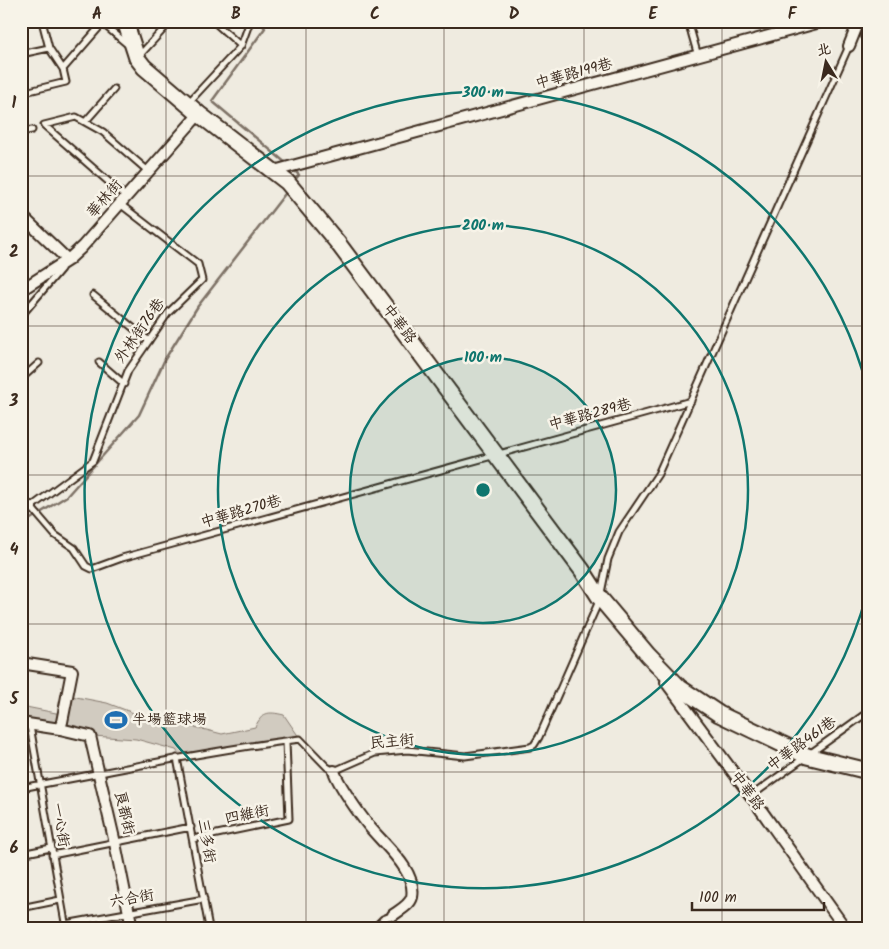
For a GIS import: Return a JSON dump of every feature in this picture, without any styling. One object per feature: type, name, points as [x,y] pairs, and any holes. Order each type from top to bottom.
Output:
[{"type":"main road","name":"中華路","points":[[125,21],[135,53],[144,67],[287,182],[337,242],[582,570],[600,598],[648,655],[680,688],[719,714],[807,756],[868,771]]},
{"type":"street","name":"中華路199巷","points":[[274,171],[824,21]]},
{"type":"street","points":[[850,46],[859,21]]},
{"type":"street","name":"華林街","points":[[21,290],[68,260],[82,247],[149,171],[194,109]]},
{"type":"street","points":[[21,215],[68,260]]},
{"type":"street","name":"外林街76巷","points":[[21,513],[31,507]]},
{"type":"street","name":"中華路","points":[[648,655],[662,677],[751,796],[845,928]]},
{"type":"street","points":[[21,663],[72,671],[60,729]]},
{"type":"street","name":"良都街","points":[[26,724],[90,736],[100,773],[132,928]]},
{"type":"street","points":[[334,771],[361,816],[400,860],[411,884],[411,900],[393,915]]},
{"type":"lane","points":[[21,93],[66,82],[63,69],[49,48],[42,21]]},
{"type":"lane","points":[[63,69],[102,22],[135,53],[171,21]]},
{"type":"lane","points":[[213,21],[241,46]]},
{"type":"lane","points":[[194,109],[241,46],[250,21]]},
{"type":"lane","points":[[688,21],[698,56]]},
{"type":"lane","points":[[600,598],[608,560],[619,532],[658,474],[850,46]]},
{"type":"lane","points":[[21,54],[49,48]]},
{"type":"lane","points":[[85,122],[114,89]]},
{"type":"lane","points":[[123,201],[44,125],[76,117],[103,132],[149,171]]},
{"type":"lane","points":[[21,132],[32,130]]},
{"type":"lane","name":"外林街76巷","points":[[31,507],[93,461],[128,371],[168,313],[202,280],[198,264],[123,201]]},
{"type":"lane","points":[[21,316],[68,260]]},
{"type":"lane","points":[[93,295],[149,342]]},
{"type":"lane","points":[[99,362],[124,384]]},
{"type":"lane","points":[[21,379],[39,363]]},
{"type":"lane","name":"中華路289巷","points":[[496,454],[691,401]]},
{"type":"lane","name":"中華路270巷","points":[[21,498],[55,536],[74,548],[86,566],[92,568],[496,454]]},
{"type":"lane","name":"民主街","points":[[334,771],[375,753],[407,750],[465,756],[534,745],[600,598]]},
{"type":"lane","name":"中華路461巷","points":[[751,796],[868,712]]},
{"type":"lane","name":"一心街","points":[[26,724],[40,785],[65,926]]},
{"type":"lane","points":[[21,788],[177,758],[300,740],[326,768],[334,771]]},
{"type":"lane","name":"四維街","points":[[193,839],[289,819],[286,741]]},
{"type":"lane","name":"三多街","points":[[177,758],[209,928]]},
{"type":"lane","points":[[52,854],[191,828]]},
{"type":"lane","points":[[21,854],[51,848]]},
{"type":"lane","name":"六合街","points":[[65,926],[129,912],[204,899]]},
{"type":"lane","points":[[21,908],[60,900]]},
{"type":"lane","points":[[374,928],[383,919],[393,915]]},
{"type":"shaded area","points":[[71,696],[107,703],[160,723],[187,725],[222,734],[255,727],[263,716],[269,713],[284,715],[299,737],[180,755],[176,750],[136,739],[93,736],[21,720],[21,706],[66,715]]},
{"type":"waterway","points":[[259,21],[265,28],[212,101],[287,164]]},
{"type":"waterway","points":[[293,169],[299,175],[294,181]]},
{"type":"waterway","points":[[21,525],[67,496],[139,415],[165,359],[198,306],[288,190]]},
{"type":"waterway","points":[[21,590],[23,591],[21,601]]},
{"type":"place","name":"半場籃球場","points":[[116,720]]}]
